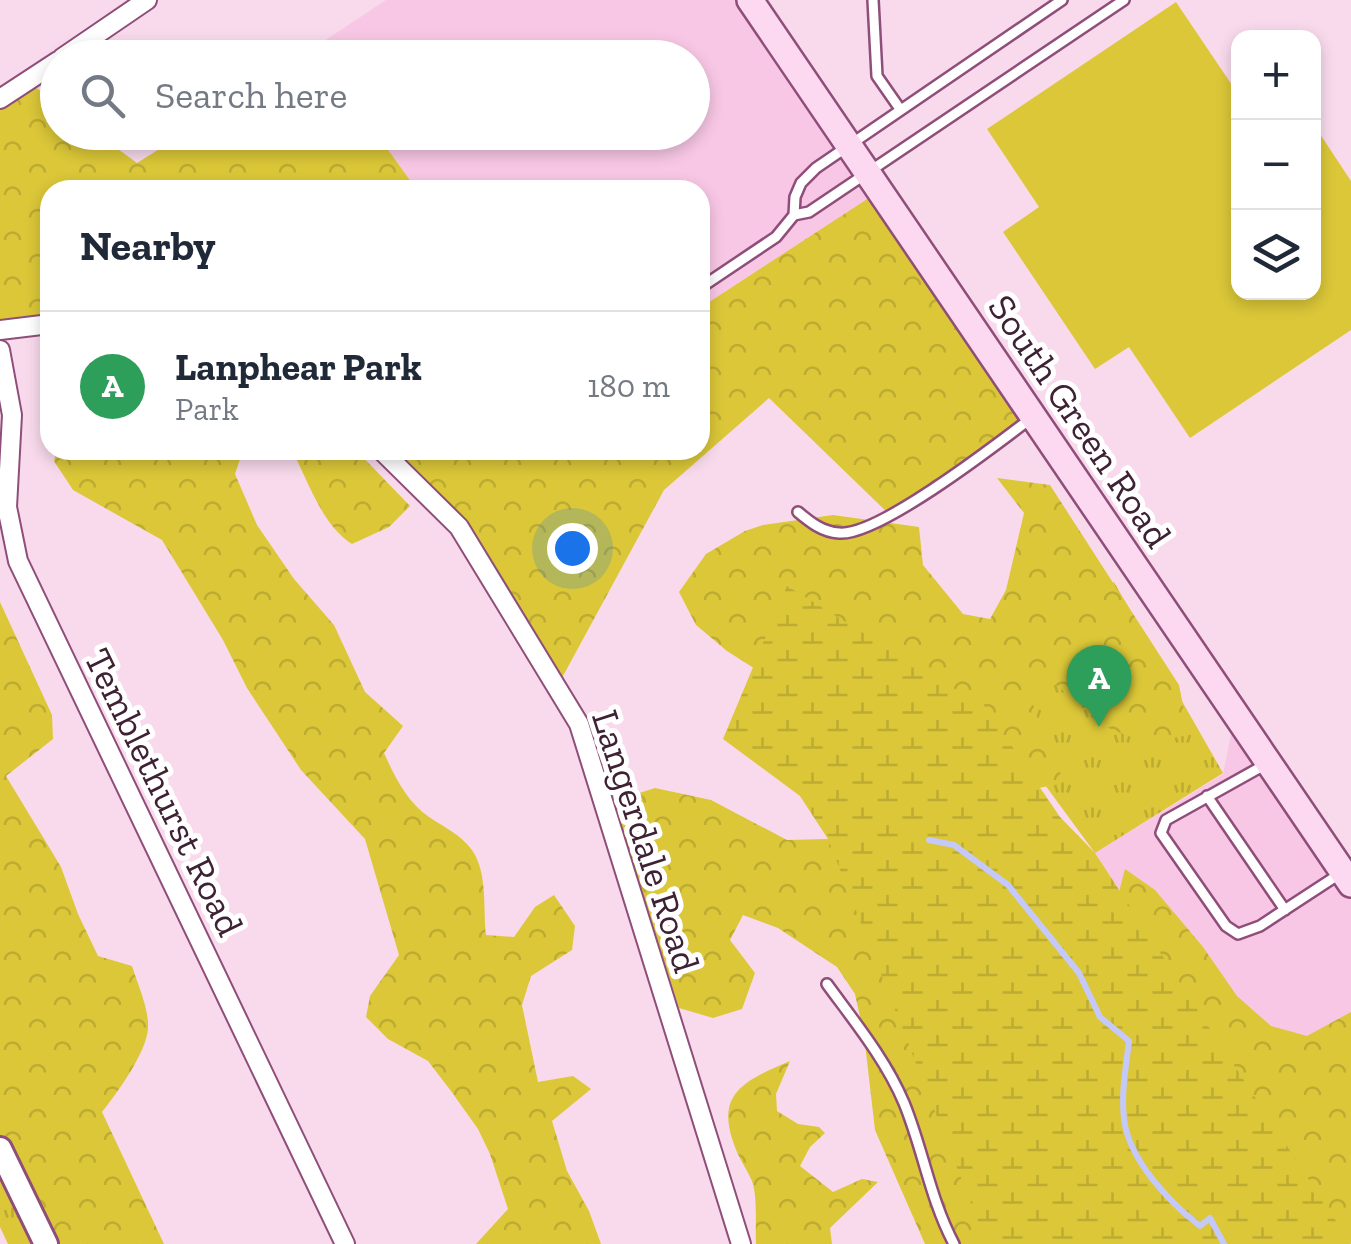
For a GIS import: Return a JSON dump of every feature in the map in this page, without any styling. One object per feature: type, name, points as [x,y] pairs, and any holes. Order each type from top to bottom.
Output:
[{"type":"main road","name":"South Green Road","points":[[750,0],[1347,878]]},
{"type":"street","points":[[88,40],[147,0]]},
{"type":"street","points":[[0,100],[40,73]]},
{"type":"street","points":[[0,330],[40,325]]},
{"type":"street","name":"Temblethurst Road","points":[[0,350],[12,415],[7,506],[18,561],[345,1244]]},
{"type":"street","name":"Langerdale Road","points":[[391,460],[459,527],[579,724],[740,1244]]},
{"type":"street","points":[[0,1149],[46,1244]]},
{"type":"lane","points":[[873,0],[877,76],[900,109]]},
{"type":"lane","points":[[710,281],[776,237],[794,215],[801,183],[847,145],[1062,0]]},
{"type":"lane","points":[[794,215],[809,212],[1124,0]]},
{"type":"lane","points":[[798,512],[815,526],[841,534],[880,522],[1032,418]]},
{"type":"lane","points":[[1268,763],[1166,820],[1161,833],[1172,850],[1226,926],[1238,934],[1347,878]]},
{"type":"lane","points":[[1207,796],[1284,910]]},
{"type":"lane","points":[[827,984],[864,1035],[903,1102],[923,1168],[954,1244]]},
{"type":"shaded area","points":[[386,0],[750,0],[878,192],[710,301],[710,180],[410,180],[388,150],[710,150],[710,40],[326,40]]},
{"type":"shaded area","points":[[1235,714],[1351,884],[1351,1242],[1095,853],[1223,774]]},
{"type":"green space","points":[[1176,2],[1231,84],[1231,300],[1321,300],[1321,136],[1351,181],[1351,330],[1190,438],[1129,347],[1095,369],[1003,232],[1039,207],[987,129]]},
{"type":"green space","points":[[27,81],[40,91],[40,150],[119,150],[137,163],[158,150],[388,150],[410,180],[40,180],[40,325],[0,330],[0,99]]},
{"type":"green space","points":[[878,192],[1032,417],[891,516],[769,398],[710,450],[710,301]]},
{"type":"green space","points":[[240,460],[235,474],[257,525],[294,579],[334,625],[365,692],[403,726],[384,753],[397,780],[414,804],[463,840],[477,859],[483,880],[486,935],[514,937],[535,907],[554,895],[575,926],[572,950],[531,976],[522,1005],[538,1082],[573,1076],[591,1089],[552,1121],[567,1171],[589,1211],[601,1244],[476,1244],[508,1209],[478,1129],[428,1061],[388,1039],[366,1017],[370,996],[399,955],[365,839],[301,770],[247,688],[223,640],[162,540],[73,490],[54,461]]},
{"type":"green space","points":[[297,460],[366,460],[410,506],[389,527],[352,544],[332,526]]},
{"type":"green space","points":[[391,460],[698,460],[664,490],[557,687],[459,527]]},
{"type":"green space","points":[[997,478],[1050,485],[1179,685],[1189,735],[1145,743],[1104,726],[1053,682],[1031,695],[1044,746],[1059,765],[1062,783],[1025,791],[779,684],[727,651],[696,625],[679,592],[706,554],[745,531],[833,515],[919,527],[923,565],[963,614],[990,619],[1006,590],[1024,513]]},
{"type":"green space","points":[[1114,582],[1223,773],[1095,853],[968,680]]},
{"type":"green space","points":[[787,586],[955,689],[979,698],[1060,817],[1095,853],[1351,1244],[987,1244],[828,839],[800,796],[723,739]]},
{"type":"green space","points":[[0,602],[52,715],[53,739],[6,776],[61,867],[98,956],[132,966],[145,1005],[148,1028],[142,1049],[102,1112],[164,1244],[46,1244],[0,1149]]},
{"type":"green space","points":[[655,788],[711,800],[787,840],[828,839],[1097,1244],[925,1244],[875,1130],[855,994],[837,967],[778,928],[743,915],[730,940],[755,973],[742,1009],[713,1018],[679,1008],[620,821],[624,798]]},
{"type":"green space","points":[[1125,869],[1155,890],[1203,947],[1237,996],[1271,1026],[1307,1036],[1351,1012],[1351,1244],[1110,927]]},
{"type":"green space","points":[[790,1061],[776,1094],[777,1111],[798,1124],[819,1127],[825,1133],[810,1147],[800,1166],[833,1192],[862,1179],[878,1182],[830,1228],[832,1244],[756,1244],[754,1188],[730,1133],[728,1117],[736,1093],[758,1076]]},
{"type":"green space","points":[[0,1168],[37,1244],[8,1244],[0,1227]]},
{"type":"waterway","points":[[929,840],[954,845],[1008,885],[1079,973],[1100,1017],[1129,1041],[1123,1109],[1134,1150],[1176,1205],[1200,1226],[1210,1218],[1224,1244]]},
{"type":"place","name":"Lanphear Park","points":[[1099,727]]}]
